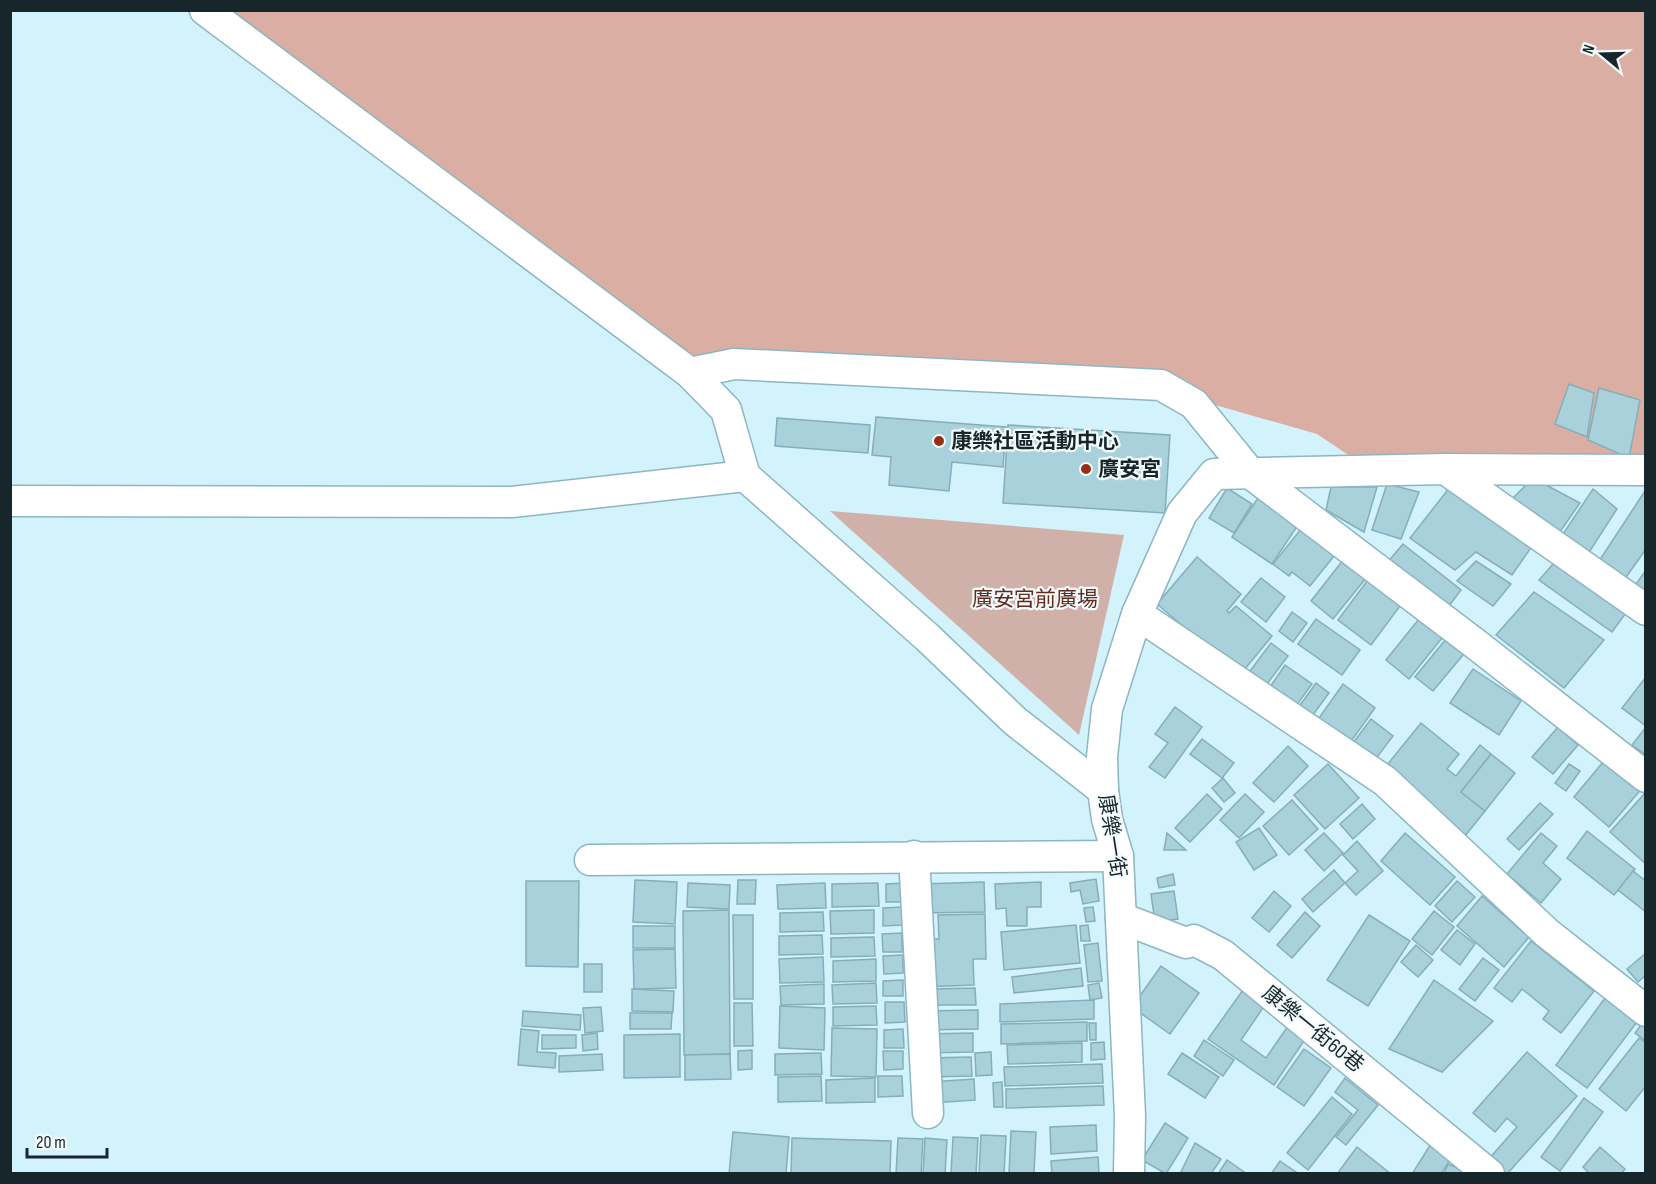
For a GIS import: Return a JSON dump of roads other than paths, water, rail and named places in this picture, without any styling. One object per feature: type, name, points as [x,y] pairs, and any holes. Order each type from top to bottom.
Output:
[{"type":"street","points":[[205,10],[690,373],[726,410],[745,476],[927,637],[1015,721],[1103,790]]},
{"type":"street","points":[[690,373],[734,364],[1161,385],[1194,404],[1250,473],[1646,777]]},
{"type":"street","points":[[1445,469],[1646,610]]},
{"type":"street","name":"康樂一街","points":[[1129,1173],[1130,1116],[1118,856],[1107,819],[1102,757],[1107,710],[1137,614],[1182,513],[1214,474],[1445,469],[1646,470]]},
{"type":"street","points":[[10,501],[512,502],[745,476]]},
{"type":"street","points":[[1137,614],[1385,781],[1547,933],[1646,1011]]},
{"type":"street","points":[[914,856],[928,1113]]},
{"type":"street","points":[[590,860],[1118,856]]},
{"type":"street","name":"康樂一街60巷","points":[[1121,918],[1186,944],[1194,940],[1223,955],[1489,1173]]},
{"type":"place","name":"康樂社區活動中心","points":[[939,441]]},
{"type":"place","name":"廣安宮","points":[[1086,469]]},
{"type":"park label","name":"廣安宮前廣場","points":[[1035,599]]}]
